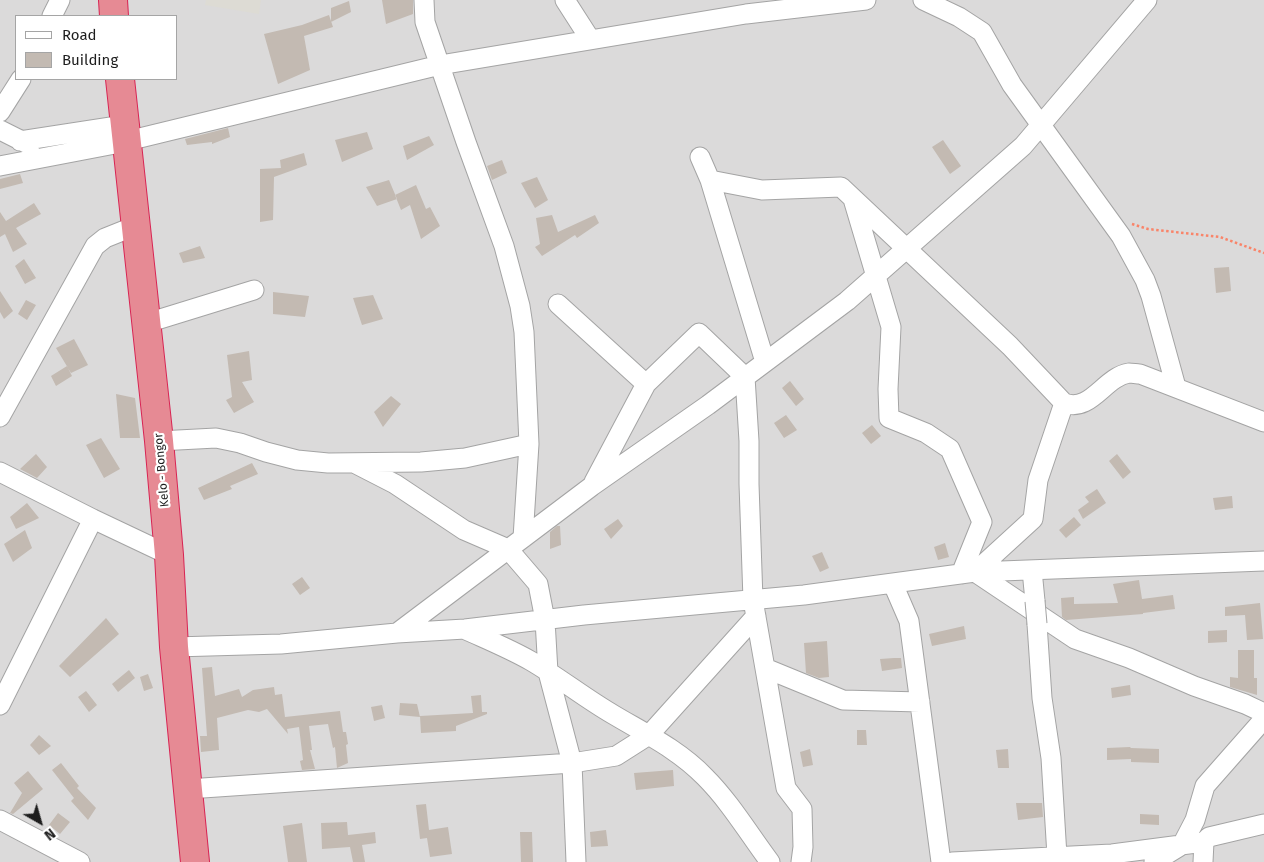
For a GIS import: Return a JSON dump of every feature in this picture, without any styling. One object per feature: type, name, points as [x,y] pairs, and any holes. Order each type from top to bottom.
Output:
[{"type":"highway","points":[[112,0],[114,15]]},
{"type":"highway","name":"Kelo - Bongor","points":[[120,80],[170,555],[174,647],[195,862]]},
{"type":"street","points":[[52,15],[60,0]]},
{"type":"street","points":[[424,0],[425,22],[504,246],[520,306],[524,332],[529,444],[516,543],[538,584],[545,620],[548,672],[572,763],[576,862]]},
{"type":"street","points":[[565,0],[590,39]]},
{"type":"street","points":[[0,166],[53,156],[125,133],[440,65],[746,14],[831,2],[866,0]]},
{"type":"street","points":[[923,0],[959,17],[982,32],[1012,85],[1121,236],[1151,296],[1176,387]]},
{"type":"street","points":[[397,633],[592,486],[708,405],[847,301],[1023,146],[1146,0]]},
{"type":"street","points":[[0,112],[20,80]]},
{"type":"street","points":[[0,130],[53,156]]},
{"type":"street","points":[[20,141],[125,133]]},
{"type":"street","points":[[700,157],[710,180],[765,362]]},
{"type":"street","points":[[710,180],[762,190],[841,187],[1010,346],[1064,403],[1073,406],[1083,404],[1116,378],[1128,373],[1140,374],[1264,422]]},
{"type":"street","points":[[852,198],[891,327],[888,388],[890,418],[926,433],[950,449],[982,522],[968,573]]},
{"type":"street","points":[[0,417],[95,246],[105,238],[135,226]]},
{"type":"street","points":[[147,323],[254,290]]},
{"type":"street","points":[[558,304],[646,384]]},
{"type":"street","points":[[592,486],[646,384],[699,333],[745,377],[755,608],[786,788],[802,809],[803,847],[801,862]]},
{"type":"street","points":[[968,573],[1033,519],[1038,480],[1064,403]]},
{"type":"street","points":[[159,441],[216,438],[297,460],[328,464],[421,462],[465,458],[529,444]]},
{"type":"street","points":[[356,464],[395,484],[464,530],[516,543]]},
{"type":"street","points":[[0,472],[170,555]]},
{"type":"street","points":[[0,705],[93,519]]},
{"type":"street","points":[[174,647],[280,644],[397,633],[465,629],[545,620],[755,608],[804,595],[968,573],[1264,561]]},
{"type":"street","points":[[1032,570],[1042,698],[1064,859]]},
{"type":"street","points":[[968,573],[1075,639],[1129,658],[1264,713]]},
{"type":"street","points":[[893,584],[909,621],[941,862]]},
{"type":"street","points":[[188,789],[572,763],[616,756],[650,735],[755,608]]},
{"type":"street","points":[[465,629],[500,645],[548,672],[614,715],[650,735],[688,761],[720,794],[770,862]]},
{"type":"street","points":[[765,668],[843,700],[920,702]]},
{"type":"street","points":[[1154,862],[1182,845],[1195,820],[1205,786],[1264,719]]},
{"type":"street","points":[[0,820],[80,862]]},
{"type":"street","points":[[952,862],[1064,859],[1112,854],[1204,842],[1209,837],[1264,824]]},
{"type":"street","points":[[1203,862],[1204,842]]},
{"type":"path","points":[[1131,224],[1148,229],[1220,237],[1264,253]]},
{"type":"shaded area","points":[[0,0],[1264,0],[1264,862],[0,862]]},
{"type":"shaded area","points":[[206,0],[261,0],[259,14],[205,5]]},
{"type":"building","points":[[382,0],[413,0],[413,14],[386,24]]},
{"type":"building","points":[[349,1],[351,12],[331,22],[331,8]]},
{"type":"building","points":[[329,15],[333,27],[304,36],[310,70],[278,84],[264,34],[302,25]]},
{"type":"building","points":[[228,128],[230,137],[212,144],[212,142],[187,145],[185,139]]},
{"type":"building","points":[[367,132],[373,149],[342,162],[335,140]]},
{"type":"building","points":[[429,136],[434,145],[407,160],[403,146]]},
{"type":"building","points":[[943,140],[961,166],[950,174],[932,147]]},
{"type":"building","points":[[304,153],[307,165],[274,177],[273,220],[260,222],[260,169],[281,168],[280,160]]},
{"type":"building","points":[[502,160],[507,173],[492,180],[487,166]]},
{"type":"building","points":[[20,174],[23,183],[0,189],[0,179]]},
{"type":"building","points":[[537,177],[548,200],[535,208],[521,183]]},
{"type":"building","points":[[389,180],[397,199],[377,206],[366,187]]},
{"type":"building","points":[[416,185],[426,209],[430,207],[440,226],[421,239],[410,205],[401,210],[395,195]]},
{"type":"building","points":[[34,203],[41,214],[16,228],[27,244],[13,252],[5,234],[0,237],[0,212],[6,221]]},
{"type":"building","points":[[552,215],[558,232],[595,215],[599,223],[577,238],[575,235],[542,256],[535,247],[540,244],[536,218]]},
{"type":"building","points":[[200,246],[205,258],[183,263],[179,253]]},
{"type":"building","points":[[24,259],[36,278],[25,284],[15,266]]},
{"type":"building","points":[[1229,267],[1231,291],[1216,293],[1214,268]]},
{"type":"building","points":[[0,291],[13,311],[4,319],[0,312]]},
{"type":"building","points":[[273,292],[309,296],[305,317],[273,314]]},
{"type":"building","points":[[373,295],[383,319],[362,325],[353,298]]},
{"type":"building","points":[[26,300],[36,305],[27,320],[18,314]]},
{"type":"building","points":[[74,339],[88,365],[71,373],[56,348]]},
{"type":"building","points":[[249,351],[252,380],[242,382],[254,402],[234,413],[226,400],[232,397],[227,355]]},
{"type":"building","points":[[67,366],[72,376],[56,386],[51,376]]},
{"type":"building","points":[[790,381],[804,399],[796,406],[782,388]]},
{"type":"building","points":[[116,394],[135,398],[140,438],[120,438]]},
{"type":"building","points":[[391,396],[401,404],[383,427],[374,412]]},
{"type":"building","points":[[786,415],[797,430],[784,438],[774,423]]},
{"type":"building","points":[[872,425],[881,436],[871,444],[862,433]]},
{"type":"building","points":[[101,438],[120,469],[104,478],[86,445]]},
{"type":"building","points":[[36,454],[47,467],[37,478],[20,469]]},
{"type":"building","points":[[1117,454],[1131,472],[1123,479],[1109,461]]},
{"type":"building","points":[[252,463],[258,474],[230,486],[232,489],[204,500],[198,488]]},
{"type":"building","points":[[1097,489],[1106,503],[1083,519],[1078,510],[1089,502],[1085,497]]},
{"type":"building","points":[[1232,496],[1233,508],[1215,510],[1213,498]]},
{"type":"building","points":[[27,503],[39,518],[16,529],[10,517]]},
{"type":"building","points":[[1074,517],[1081,525],[1066,538],[1059,530]]},
{"type":"building","points":[[618,519],[623,526],[611,539],[604,529]]},
{"type":"building","points":[[557,526],[560,526],[561,545],[550,549],[550,532]]},
{"type":"building","points":[[25,530],[32,548],[13,562],[4,544]]},
{"type":"building","points":[[945,543],[949,557],[938,560],[934,547]]},
{"type":"building","points":[[822,552],[829,568],[820,572],[812,556]]},
{"type":"building","points":[[302,577],[310,588],[300,595],[292,584]]},
{"type":"building","points":[[1139,580],[1142,599],[1173,595],[1175,609],[1143,614],[1066,620],[1062,617],[1061,598],[1074,597],[1074,604],[1118,603],[1113,584]]},
{"type":"building","points":[[1260,603],[1263,639],[1247,640],[1245,615],[1225,616],[1225,607]]},
{"type":"building","points":[[106,618],[119,634],[70,677],[59,666]]},
{"type":"building","points":[[964,626],[966,639],[932,646],[929,634]]},
{"type":"building","points":[[1227,630],[1227,642],[1208,643],[1208,631]]},
{"type":"building","points":[[827,641],[829,677],[819,678],[806,673],[804,643]]},
{"type":"building","points":[[1238,650],[1254,650],[1254,678],[1257,678],[1257,695],[1230,687],[1230,677],[1238,678]]},
{"type":"building","points":[[901,658],[902,668],[882,671],[880,659]]},
{"type":"building","points":[[212,667],[215,696],[239,689],[242,697],[253,690],[274,687],[275,695],[282,694],[285,717],[340,711],[343,732],[346,732],[348,744],[346,745],[348,763],[337,768],[335,747],[333,748],[328,724],[309,726],[312,750],[310,750],[315,769],[302,770],[300,761],[303,760],[299,727],[287,729],[288,734],[267,709],[259,712],[248,710],[217,718],[219,750],[201,752],[200,736],[207,736],[202,668]]},
{"type":"building","points":[[129,670],[135,678],[118,692],[112,684]]},
{"type":"building","points":[[148,674],[153,688],[144,691],[140,677]]},
{"type":"building","points":[[1130,685],[1131,695],[1112,698],[1111,688]]},
{"type":"building","points":[[86,691],[97,705],[89,712],[78,697]]},
{"type":"building","points":[[481,695],[482,712],[487,712],[487,714],[456,726],[456,731],[421,733],[420,716],[473,713],[471,696]]},
{"type":"building","points":[[400,703],[417,704],[420,717],[399,715]]},
{"type":"building","points":[[382,705],[385,718],[374,721],[371,707]]},
{"type":"building","points":[[857,730],[866,730],[867,745],[857,745]]},
{"type":"building","points":[[39,735],[51,746],[39,755],[30,745]]},
{"type":"building","points":[[1107,748],[1159,749],[1159,763],[1131,762],[1131,759],[1107,760]]},
{"type":"building","points":[[810,749],[813,765],[803,767],[800,752]]},
{"type":"building","points":[[1008,749],[1009,768],[998,768],[996,750]]},
{"type":"building","points":[[61,763],[79,786],[77,788],[96,808],[88,820],[71,801],[74,798],[52,770]]},
{"type":"building","points":[[673,770],[674,786],[636,790],[634,773]]},
{"type":"building","points":[[28,771],[43,789],[13,814],[10,813],[22,793],[14,783]]},
{"type":"building","points":[[1016,803],[1042,803],[1043,817],[1018,820]]},
{"type":"building","points":[[426,804],[429,830],[448,827],[452,854],[430,857],[427,838],[420,839],[416,805]]},
{"type":"building","points":[[58,813],[70,822],[60,834],[49,825]]},
{"type":"building","points":[[1140,814],[1159,815],[1159,825],[1140,824]]},
{"type":"building","points":[[347,822],[348,835],[375,832],[376,843],[362,845],[365,862],[353,862],[350,847],[322,849],[321,823]]},
{"type":"building","points":[[302,823],[307,862],[288,862],[283,826]]},
{"type":"building","points":[[606,830],[608,846],[591,847],[590,832]]},
{"type":"building","points":[[520,832],[532,832],[533,862],[521,862]]}]
